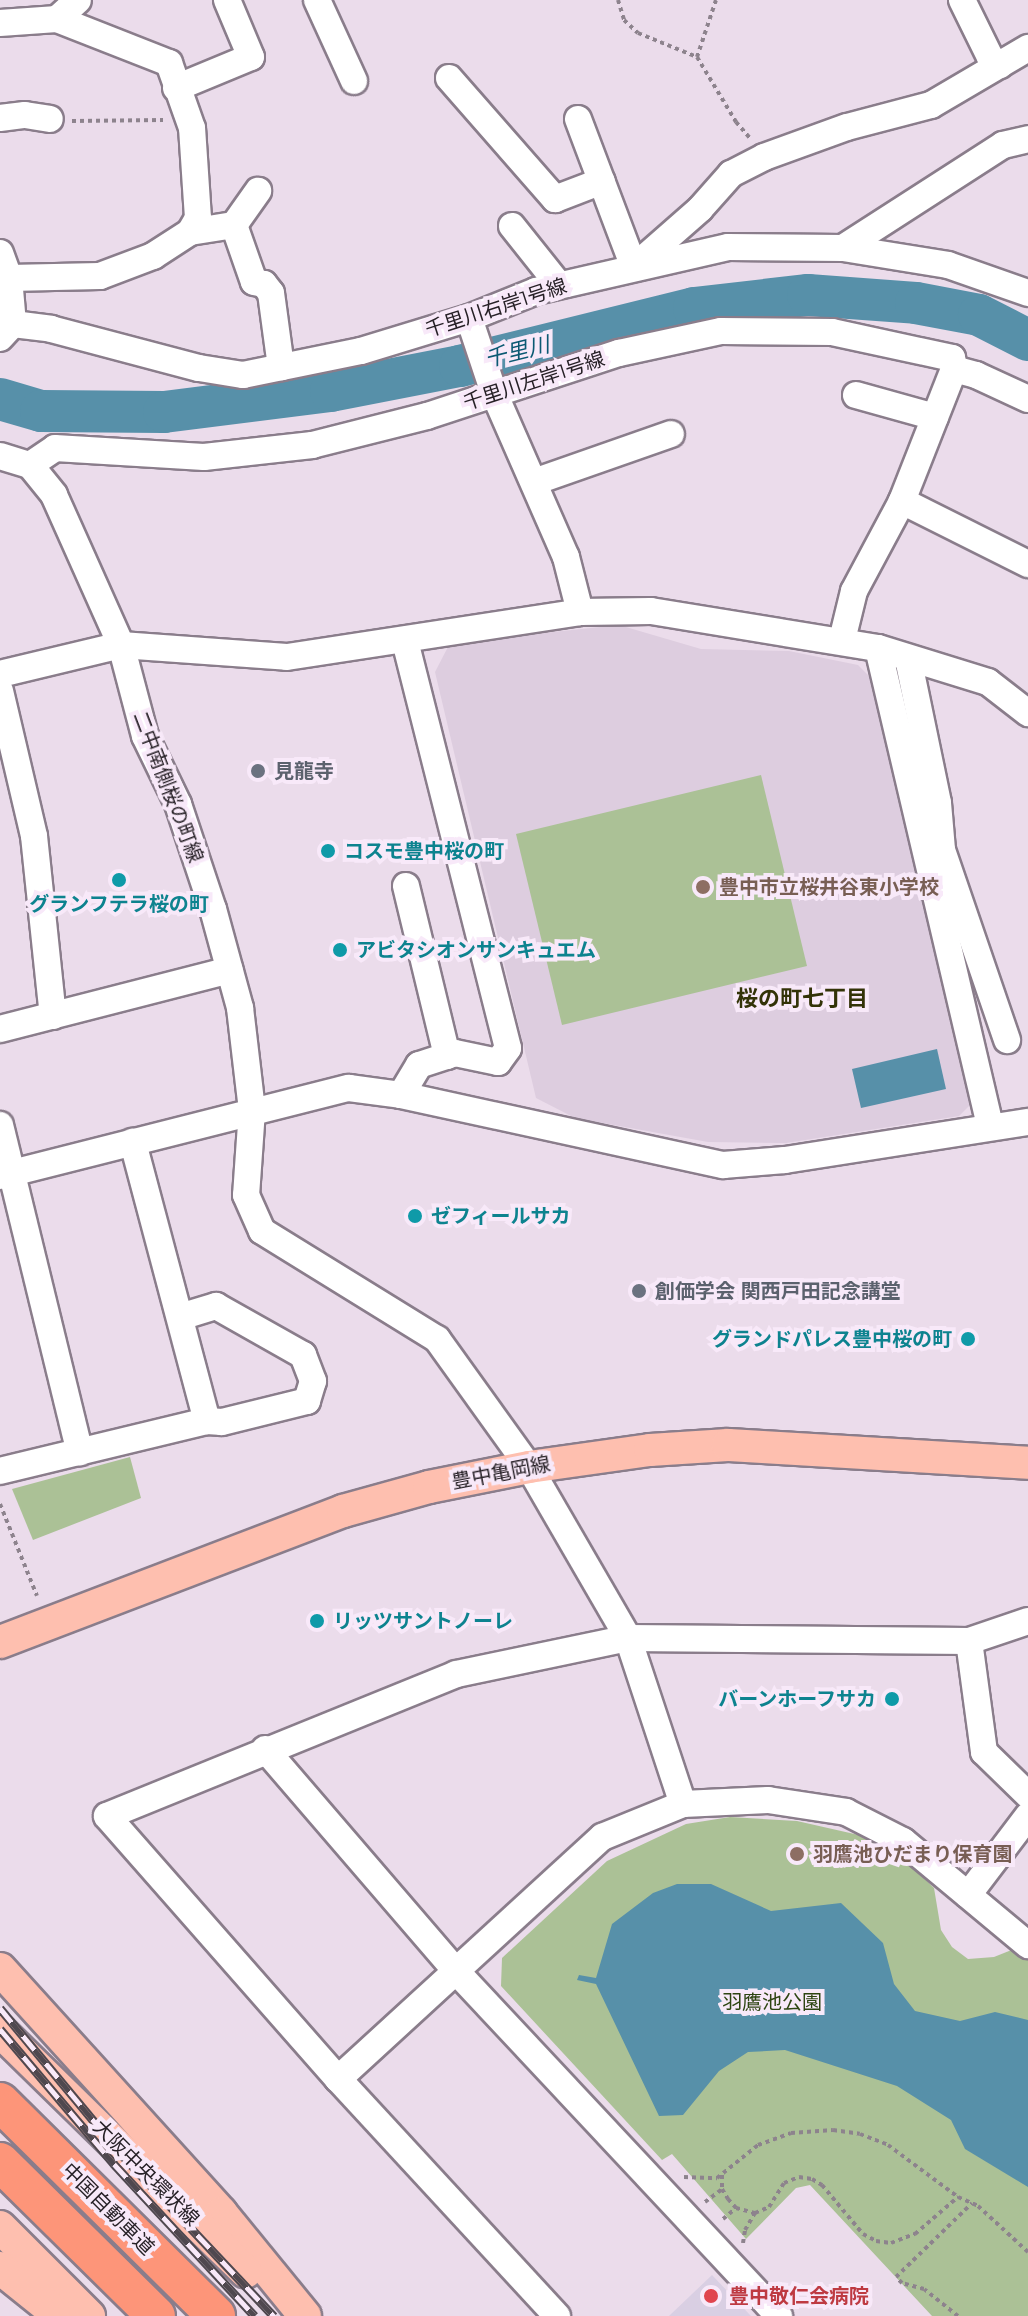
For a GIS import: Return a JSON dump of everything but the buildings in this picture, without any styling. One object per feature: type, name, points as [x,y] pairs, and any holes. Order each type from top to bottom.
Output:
[{"type":"highway","name":"中国自動車道","points":[[0,2102],[216,2316]]},
{"type":"highway","name":"中国自動車道","points":[[0,2162],[156,2316]]},
{"type":"main road","name":"豊中亀岡線","points":[[0,1642],[343,1511],[429,1487],[529,1467],[635,1452],[728,1445],[1028,1463]]},
{"type":"main road","points":[[0,1969],[221,2213],[305,2316]]},
{"type":"main road","name":"大阪中央環状線","points":[[0,2031],[291,2316]]},
{"type":"main road","points":[[0,2227],[89,2316]]},
{"type":"main road","points":[[0,2268],[60,2316]]},
{"type":"street","points":[[57,19],[78,0]]},
{"type":"street","points":[[176,88],[251,57],[227,0]]},
{"type":"street","points":[[317,0],[354,81]]},
{"type":"street","points":[[962,0],[990,57],[1000,65]]},
{"type":"street","points":[[0,23],[57,19],[169,63],[192,128],[198,218],[190,232]]},
{"type":"street","points":[[578,119],[634,267],[700,209],[731,174],[764,157],[847,127],[931,105],[1028,48]]},
{"type":"street","points":[[449,78],[555,199],[602,181]]},
{"type":"street","points":[[0,118],[25,115],[50,119]]},
{"type":"street","points":[[843,248],[1003,145],[1028,139]]},
{"type":"street","points":[[9,278],[100,276],[153,256],[190,232],[234,225],[258,191]]},
{"type":"street","points":[[234,225],[254,282],[264,284],[271,293],[281,367]]},
{"type":"street","points":[[512,226],[559,285]]},
{"type":"street","name":"千里川右岸1号線","points":[[6,331],[51,329],[199,368],[243,375],[361,351],[469,318],[559,285],[728,247],[843,248],[948,265],[1028,293]]},
{"type":"street","points":[[0,253],[9,278],[6,331]]},
{"type":"street","points":[[469,318],[494,393],[566,557],[580,612]]},
{"type":"street","name":"千里川左岸1号線","points":[[30,465],[55,448],[204,457],[312,445],[427,416],[619,353],[721,331],[832,332],[952,358],[954,369],[976,375],[1028,399]]},
{"type":"street","points":[[842,640],[854,591],[902,501],[954,369]]},
{"type":"street","points":[[856,395],[935,417]]},
{"type":"street","points":[[534,482],[671,434]]},
{"type":"street","points":[[0,456],[30,465]]},
{"type":"street","name":"二中南側桜の町線","points":[[30,465],[54,495],[121,645],[145,736],[178,804],[230,970],[240,1008],[252,1110],[246,1195],[262,1231],[437,1339],[529,1467],[628,1638],[683,1804]]},
{"type":"street","points":[[902,501],[1028,564]]},
{"type":"street","points":[[0,674],[121,645],[287,657],[580,612],[651,611],[878,648],[988,682],[1028,713]]},
{"type":"street","points":[[401,1095],[419,1065],[455,1053],[498,1062],[508,1048],[405,640]]},
{"type":"street","points":[[878,648],[990,1127]]},
{"type":"street","points":[[908,658],[938,803],[942,850],[1007,1040]]},
{"type":"street","points":[[0,691],[34,836],[53,1016]]},
{"type":"street","points":[[406,886],[447,1056]]},
{"type":"street","points":[[0,1029],[230,970]]},
{"type":"street","points":[[6,1175],[252,1110],[349,1088],[401,1095],[723,1165],[785,1160],[1028,1122]]},
{"type":"street","points":[[0,1125],[6,1175],[80,1452]]},
{"type":"street","points":[[133,1142],[207,1421]]},
{"type":"street","points":[[0,1471],[207,1421],[222,1422],[307,1401],[313,1381],[303,1355],[216,1306],[180,1317]]},
{"type":"street","points":[[557,2316],[338,2079],[107,1816],[265,1749],[456,1674],[628,1638],[969,1641],[1028,1621]]},
{"type":"street","points":[[969,1641],[984,1752],[1028,1795]]},
{"type":"street","points":[[265,1749],[456,1971],[779,2316]]},
{"type":"street","points":[[338,2079],[602,1837],[683,1804],[768,1800],[846,1812],[903,1841],[1028,1945]]},
{"type":"street","points":[[968,1895],[1028,1816]]},
{"type":"path","points":[[618,0],[624,20],[638,33],[697,57],[736,122],[764,157]]},
{"type":"path","points":[[697,57],[716,0]]},
{"type":"path","points":[[50,119],[96,123],[188,117]]},
{"type":"path","points":[[0,1504],[37,1596]]},
{"type":"path","points":[[958,2197],[915,2234],[891,2243],[876,2241],[863,2234],[822,2185],[812,2179],[799,2177],[784,2183],[769,2207],[755,2213],[736,2208],[722,2189],[722,2175],[735,2160],[758,2145],[791,2133],[833,2130],[860,2134],[888,2145],[938,2179],[958,2197],[972,2203],[1028,2252]]},
{"type":"path","points":[[678,2182],[684,2177],[722,2175]]},
{"type":"path","points":[[958,2316],[924,2289],[902,2283],[896,2277],[959,2220],[972,2203]]},
{"type":"path","points":[[717,2224],[736,2208]]},
{"type":"shaded area","name":"豊中市立桜井谷東小学校","points":[[619,625],[701,649],[789,651],[858,665],[869,676],[971,1104],[959,1116],[786,1143],[708,1142],[575,1118],[536,1098],[435,672],[450,643]]},
{"type":"shaded area","name":"豊中敬仁会病院","points":[[712,2275],[751,2316],[669,2316]]},
{"type":"green space","points":[[761,775],[807,966],[562,1025],[516,834]]},
{"type":"green space","points":[[130,1457],[141,1498],[33,1540],[12,1489]]},
{"type":"green space","name":"羽鷹池公園","points":[[730,1817],[797,1821],[872,1838],[901,1856],[934,1888],[941,1930],[952,1947],[968,1959],[994,1957],[1014,1949],[1028,1959],[1028,2316],[932,2316],[810,2185],[796,2188],[746,2239],[672,2154],[662,2160],[501,1986],[502,1958],[607,1861],[686,1824]]},
{"type":"water","points":[[937,1049],[946,1089],[861,1108],[852,1069]]},
{"type":"water","points":[[677,1884],[711,1884],[771,1911],[841,1903],[883,1943],[894,1984],[915,2011],[960,2021],[995,2012],[1028,2020],[1028,2187],[965,2149],[951,2120],[897,2086],[785,2050],[748,2052],[719,2071],[683,2115],[659,2116],[596,1984],[577,1980],[579,1975],[596,1978],[612,1924],[653,1893]]},
{"type":"waterway","name":"千里川","points":[[0,399],[41,411],[164,412],[331,391],[460,366],[694,308],[808,295],[916,303],[979,315],[1028,340]]},
{"type":"railway","points":[[0,2008],[123,2156],[274,2316]]},
{"type":"railway","points":[[0,2029],[114,2164],[255,2316]]},
{"type":"place","name":"見龍寺","points":[[258,771]]},
{"type":"place","name":"コスモ豊中桜の町","points":[[328,851]]},
{"type":"place","name":"グランフテラ桜の町","points":[[119,880]]},
{"type":"place","name":"豊中市立桜井谷東小学校","points":[[703,887]]},
{"type":"place","name":"アビタシオンサンキュエム","points":[[340,950]]},
{"type":"place","name":"ゼフィールサカ","points":[[415,1216]]},
{"type":"place","name":"創価学会 関西戸田記念講堂","points":[[639,1291]]},
{"type":"place","name":"グランドパレス豊中桜の町","points":[[968,1339]]},
{"type":"place","name":"リッツサントノーレ","points":[[317,1621]]},
{"type":"place","name":"バーンホーフサカ","points":[[892,1699]]},
{"type":"place","name":"羽鷹池ひだまり保育園","points":[[797,1854]]},
{"type":"place","name":"豊中敬仁会病院","points":[[711,2296]]},
{"type":"district","name":"桜の町七丁目","points":[[802,999]]}]
